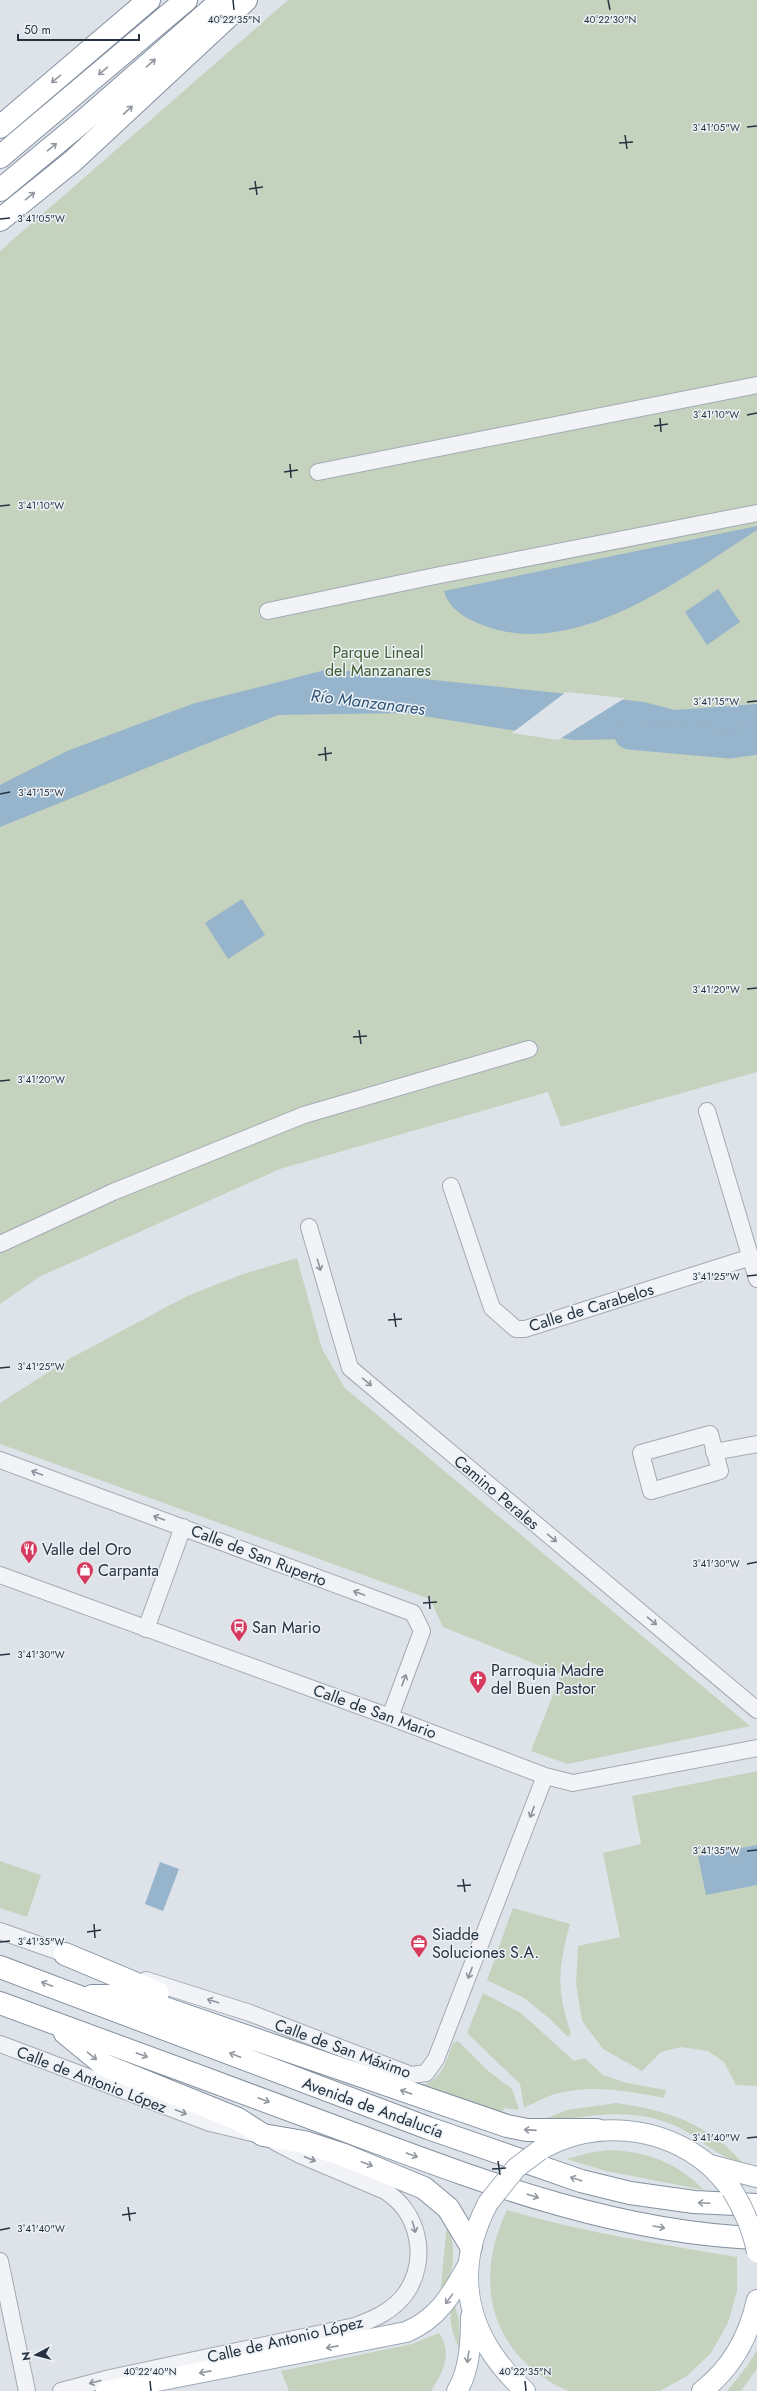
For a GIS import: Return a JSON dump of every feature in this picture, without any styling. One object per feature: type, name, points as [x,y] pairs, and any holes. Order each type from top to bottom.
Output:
[{"type":"highway","points":[[0,127],[150,0]]},
{"type":"highway","points":[[0,157],[186,0]]},
{"type":"highway","points":[[0,190],[81,123],[222,0]]},
{"type":"highway","points":[[0,220],[73,161],[246,0]]},
{"type":"highway","points":[[65,1954],[185,2004],[280,2048]]},
{"type":"highway","name":"Avenida de Andalucía","points":[[0,1966],[428,2128],[581,2181],[630,2192],[694,2202],[757,2205]]},
{"type":"highway","points":[[76,1995],[129,1996],[507,2126],[527,2130],[597,2130]]},
{"type":"highway","name":"Avenida de Andalucía","points":[[0,2003],[443,2167],[559,2205],[610,2219],[695,2233],[757,2238]]},
{"type":"highway","points":[[52,2022],[104,2065],[238,2119],[263,2135],[304,2142],[337,2153],[424,2188],[448,2208],[470,2256]]},
{"type":"main road","points":[[106,2391],[406,2332],[428,2320],[439,2310],[454,2291],[470,2256],[476,2227],[488,2203],[516,2168],[540,2150],[570,2136],[597,2130],[627,2130],[657,2136],[685,2148],[710,2165],[732,2190],[745,2213],[755,2238],[757,2252]]},
{"type":"main road","points":[[710,2165],[757,2178]]},
{"type":"main road","points":[[457,2391],[466,2367],[471,2338],[470,2256]]},
{"type":"main road","points":[[709,2388],[730,2364],[740,2348],[755,2318],[757,2300]]},
{"type":"main road","points":[[471,2304],[485,2344],[504,2372],[525,2391]]},
{"type":"street","points":[[318,472],[757,384]]},
{"type":"street","points":[[268,611],[435,576],[757,513]]},
{"type":"street","points":[[0,1244],[22,1232],[113,1192],[304,1115],[529,1049]]},
{"type":"street","points":[[707,1111],[750,1228],[751,1257],[757,1279]]},
{"type":"street","name":"Calle de Carabelos","points":[[451,1186],[492,1308],[516,1329],[526,1329],[751,1257]]},
{"type":"street","name":"Camino Perales","points":[[309,1227],[350,1368],[757,1710]]},
{"type":"street","points":[[710,1434],[714,1452],[720,1471],[651,1491],[641,1453],[710,1434]]},
{"type":"street","points":[[714,1452],[757,1444]]},
{"type":"street","name":"Calle de San Ruperto","points":[[0,1460],[413,1613],[422,1631],[390,1717]]},
{"type":"street","points":[[146,1629],[183,1527]]},
{"type":"street","name":"Calle de San Mario","points":[[0,1575],[390,1717],[545,1776],[573,1784],[757,1748]]},
{"type":"street","name":"Calle de San Máximo","points":[[0,1931],[65,1954],[250,2013],[411,2075],[426,2073],[434,2063],[450,2025],[545,1776]]},
{"type":"street","name":"Calle de Antonio López","points":[[0,2044],[210,2123],[263,2135],[300,2155],[385,2191],[395,2197],[406,2209],[415,2228],[418,2254],[412,2281],[406,2294],[387,2312],[355,2326],[118,2376],[61,2391]]},
{"type":"street","points":[[0,2261],[27,2391]]},
{"type":"green space","name":"Parque Lineal del Manzanares","points":[[288,0],[757,0],[757,1072],[561,1127],[548,1092],[280,1169],[39,1277],[0,1304],[0,251]]},
{"type":"green space","points":[[297,1258],[322,1349],[345,1388],[750,1726],[568,1764],[531,1751],[561,1674],[443,1627],[430,1599],[0,1444],[0,1403],[69,1359],[187,1296],[243,1274]]},
{"type":"green space","points":[[757,1771],[757,2086],[736,2085],[724,2062],[708,2051],[681,2047],[661,2052],[642,2071],[603,2049],[582,2021],[576,1984],[578,1946],[620,1937],[603,1853],[641,1844],[632,1796]]},
{"type":"green space","points":[[0,1861],[41,1875],[27,1917],[0,1908]]},
{"type":"green space","points":[[513,1908],[570,1924],[563,1954],[560,1979],[563,2004],[571,2033],[568,2037],[551,2020],[524,1998],[487,1980]]},
{"type":"green space","points":[[483,1993],[521,2013],[574,2061],[585,2058],[603,2075],[627,2083],[666,2090],[664,2098],[623,2091],[582,2089],[555,2094],[543,2098],[524,2108],[520,2084],[467,2033]]},
{"type":"green space","points":[[458,2041],[487,2070],[512,2089],[519,2110],[504,2108],[501,2116],[418,2086],[426,2084],[438,2076],[445,2065],[453,2043]]},
{"type":"green space","points":[[616,2103],[652,2109],[685,2120],[701,2128],[715,2138],[742,2162],[725,2157],[678,2127],[660,2120],[642,2116],[606,2114],[534,2123],[567,2110]]},
{"type":"green space","points":[[611,2150],[637,2153],[662,2161],[684,2173],[704,2190],[606,2171],[566,2159],[593,2152]]},
{"type":"green space","points":[[507,2210],[592,2231],[737,2257],[737,2291],[728,2323],[711,2353],[687,2376],[660,2391],[568,2391],[542,2376],[521,2358],[506,2338],[496,2315],[491,2290],[491,2264],[496,2237]]},
{"type":"green space","points":[[447,2223],[452,2242],[453,2260],[449,2278],[440,2296]]},
{"type":"green space","points":[[454,2301],[459,2321],[460,2350],[451,2326],[451,2313]]},
{"type":"green space","points":[[439,2333],[443,2341],[446,2356],[445,2363],[439,2377],[431,2391],[289,2391],[281,2371],[412,2344]]},
{"type":"green space","points":[[757,2350],[757,2369],[741,2391],[727,2391],[747,2366]]},
{"type":"water","points":[[757,526],[757,530],[695,570],[661,591],[625,610],[589,624],[552,633],[516,633],[480,624],[468,619],[453,607],[444,591]]},
{"type":"water","points":[[718,589],[740,622],[707,645],[685,612]]},
{"type":"water","points":[[329,669],[644,702],[675,710],[757,704],[757,737],[573,740],[405,713],[278,715],[0,827],[0,785],[67,751],[192,704]]},
{"type":"water","points":[[242,899],[265,935],[228,959],[205,923]]},
{"type":"water","points":[[757,1845],[757,1885],[706,1895],[698,1856]]},
{"type":"water","points":[[160,1862],[179,1869],[163,1911],[145,1904]]},
{"type":"pier","points":[[566,692],[625,698],[558,740],[512,733]]},
{"type":"waterway","name":"Río Manzanares","points":[[629,735],[730,744],[757,740]]},
{"type":"place","name":"Valle del Oro","points":[[29,1564]]},
{"type":"place","name":"Carpanta","points":[[85,1585]]},
{"type":"place","name":"San Mario","points":[[239,1642]]},
{"type":"place","name":"Parroquia Madre del Buen Pastor","points":[[478,1694]]},
{"type":"place","name":"Siadde Soluciones S.A.","points":[[419,1958]]}]
